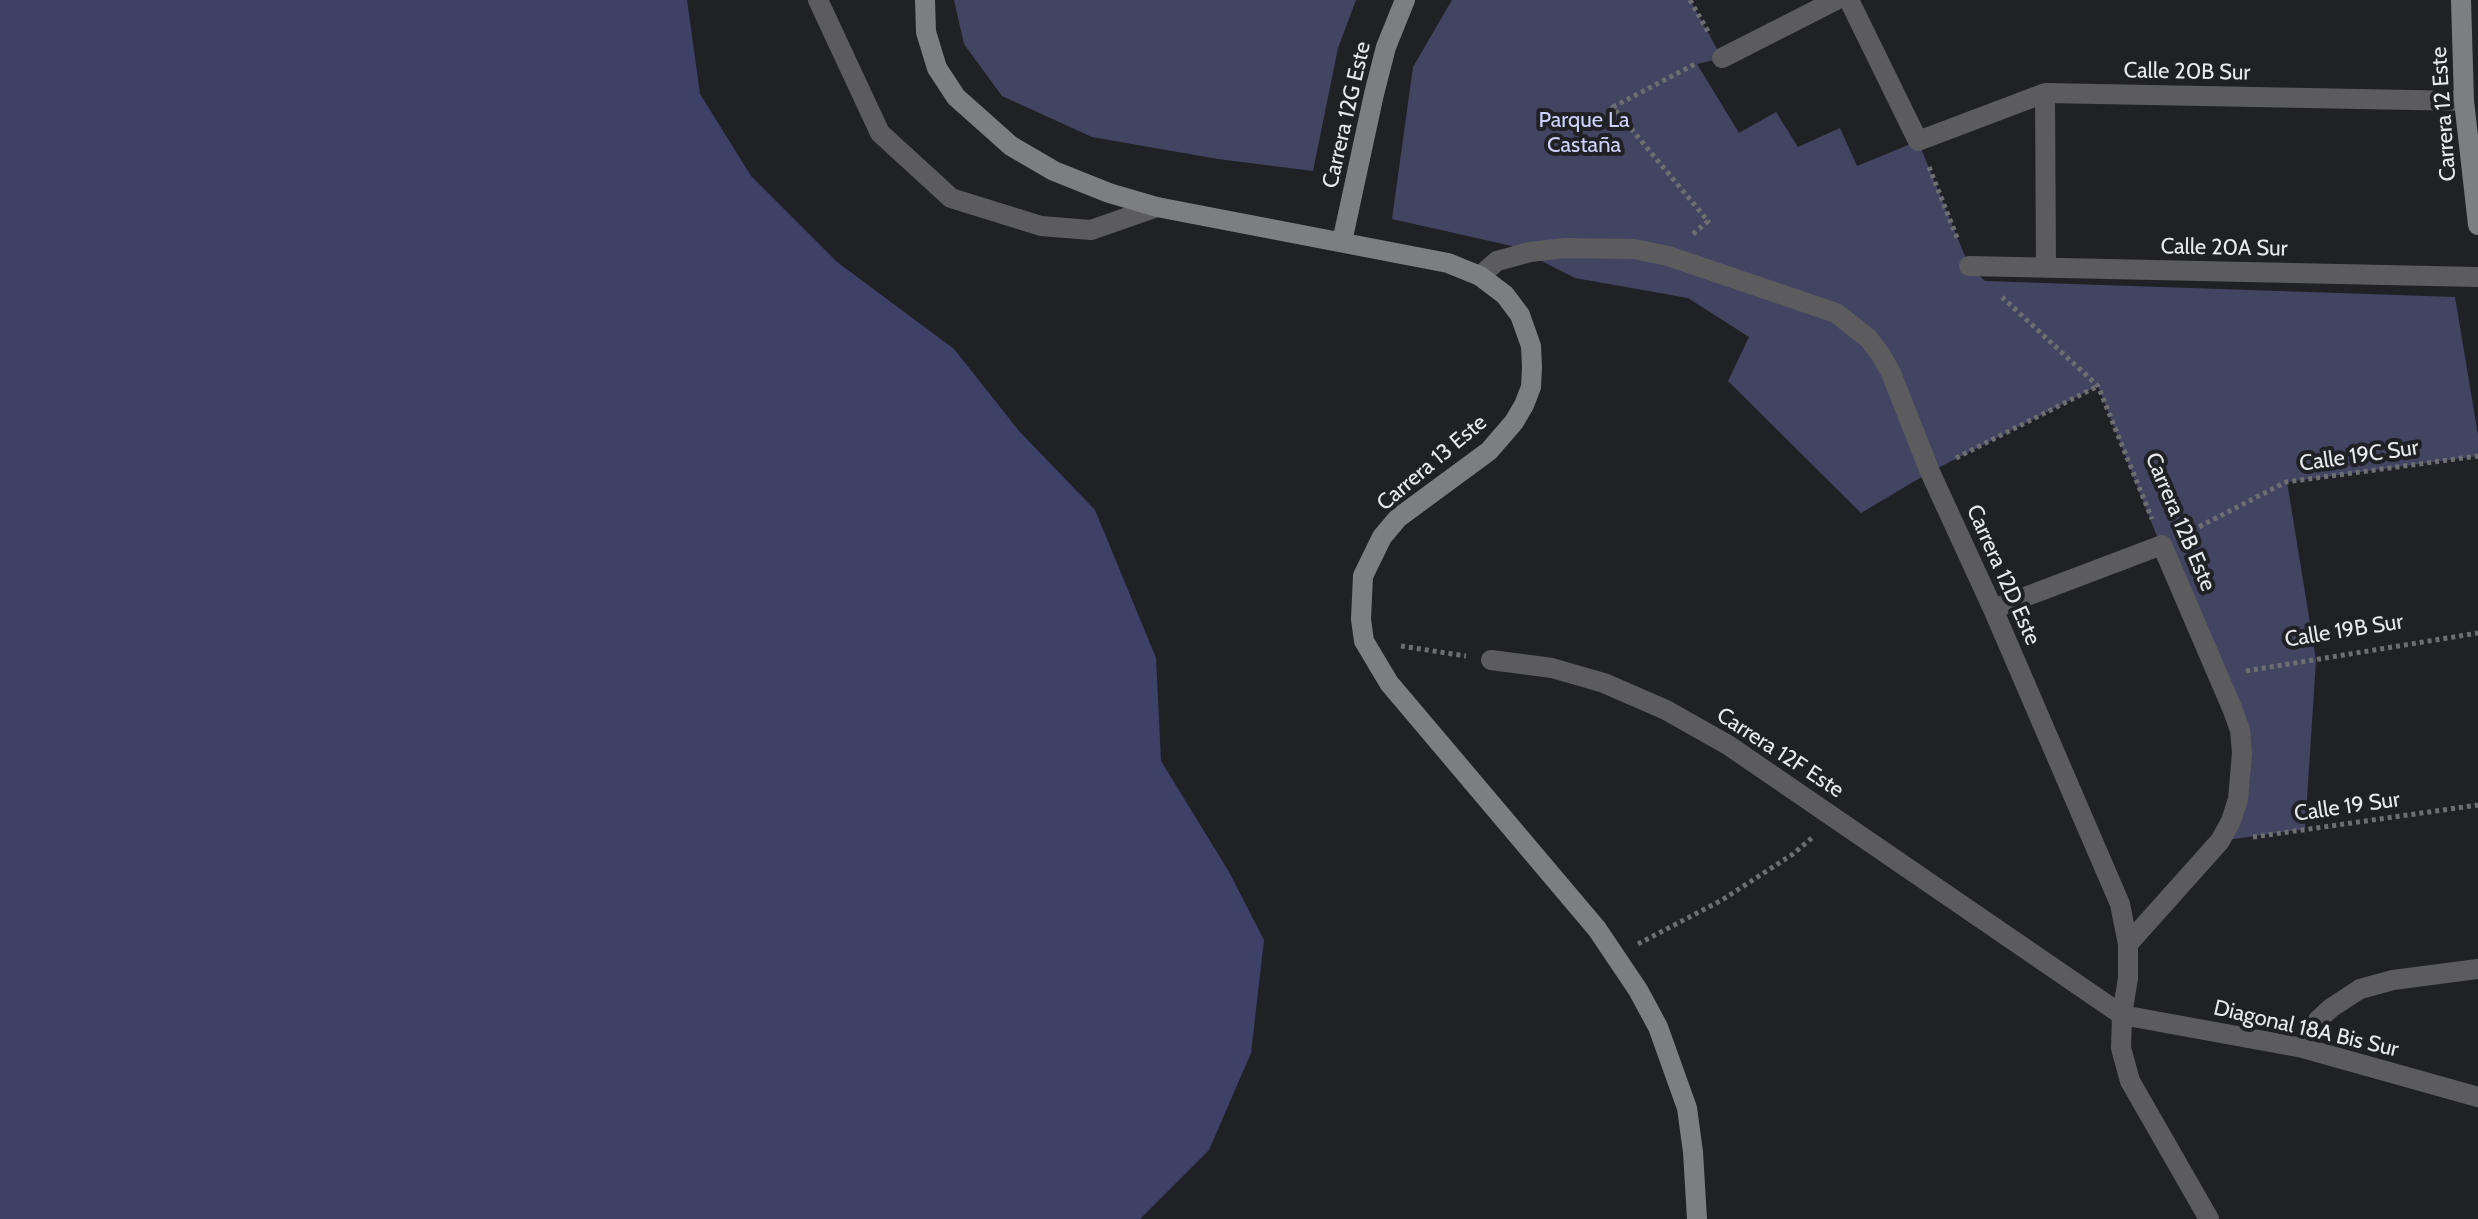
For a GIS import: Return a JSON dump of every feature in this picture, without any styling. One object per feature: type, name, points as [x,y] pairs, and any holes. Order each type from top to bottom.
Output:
[{"type":"main road","name":"Carrera 13 Este","points":[[925,0],[926,32],[937,68],[956,97],[1011,146],[1054,171],[1109,193],[1157,207],[1448,263],[1480,276],[1505,295],[1525,326],[1531,346],[1531,387],[1524,405],[1489,451],[1398,518],[1382,537],[1363,576],[1361,619],[1364,641],[1389,683],[1615,953],[1658,1027],[1687,1108],[1697,1219]]},
{"type":"main road","name":"Carrera 12G Este","points":[[1342,242],[1386,47],[1405,0]]},
{"type":"main road","name":"Carrera 12 Este","points":[[2461,0],[2464,101],[2478,225]]},
{"type":"street","points":[[818,0],[880,133],[951,198],[1041,226],[1091,230],[1157,207]]},
{"type":"street","points":[[1722,58],[1836,0]]},
{"type":"street","points":[[1849,0],[1918,141]]},
{"type":"street","points":[[2045,93],[2046,268]]},
{"type":"street","name":"Calle 20B Sur","points":[[1918,141],[2045,93],[2464,101]]},
{"type":"street","name":"Carrera 12D Este","points":[[1480,276],[1497,261],[1530,252],[1565,248],[1634,249],[1668,256],[1817,304],[1853,324],[1868,338],[1891,373],[1930,472],[1993,609],[2120,904],[2128,944],[2121,1048],[2130,1081],[2209,1219]]},
{"type":"street","name":"Calle 20A Sur","points":[[1969,266],[2478,277]]},
{"type":"street","points":[[1993,609],[2162,545]]},
{"type":"street","name":"Carrera 12B Este","points":[[2128,944],[2220,841],[2238,799],[2242,753],[2240,730],[2162,545]]},
{"type":"street","name":"Carrera 12F Este","points":[[1491,660],[1552,668],[1604,683],[1666,710],[1728,745],[2122,1015]]},
{"type":"street","points":[[2303,1048],[2318,1020],[2338,1002],[2360,989],[2393,980],[2478,969]]},
{"type":"street","name":"Diagonal 18A Bis Sur","points":[[2122,1015],[2303,1048],[2478,1097]]},
{"type":"path","points":[[1668,256],[1708,221],[1613,107],[1697,63],[1722,58],[1690,0]]},
{"type":"path","name":"Carrera 12B Este","points":[[1918,141],[1969,266],[2098,386],[2162,545]]},
{"type":"path","points":[[1930,472],[2098,386]]},
{"type":"path","name":"Calle 19C Sur","points":[[2162,545],[2286,482],[2478,456]]},
{"type":"path","name":"Calle 19B Sur","points":[[2218,676],[2478,633]]},
{"type":"path","points":[[1364,641],[1491,660]]},
{"type":"path","name":"Calle 19 Sur","points":[[2220,841],[2478,805]]},
{"type":"path","points":[[1615,953],[1650,939],[1722,900],[1793,854],[1836,819]]},
{"type":"green space","points":[[954,0],[1356,0],[1338,48],[1313,171],[1218,159],[1092,137],[1002,96],[964,44]]},
{"type":"green space","name":"Parque La Castaña","points":[[1452,0],[1690,0],[1722,58],[1697,64],[1739,133],[1776,112],[1798,147],[1840,128],[1857,166],[1918,141],[1969,266],[1985,281],[2455,297],[2478,435],[2478,456],[2287,482],[2316,660],[2305,829],[2220,841],[2242,753],[2098,386],[1930,472],[1861,513],[1728,381],[1749,337],[1688,298],[1575,278],[1512,246],[1392,219],[1413,67]]},
{"type":"shaded area","points":[[0,0],[687,0],[700,94],[751,176],[837,262],[954,349],[1019,431],[1095,510],[1156,658],[1161,761],[1229,872],[1264,940],[1251,1053],[1209,1150],[1140,1219],[0,1219]]}]
